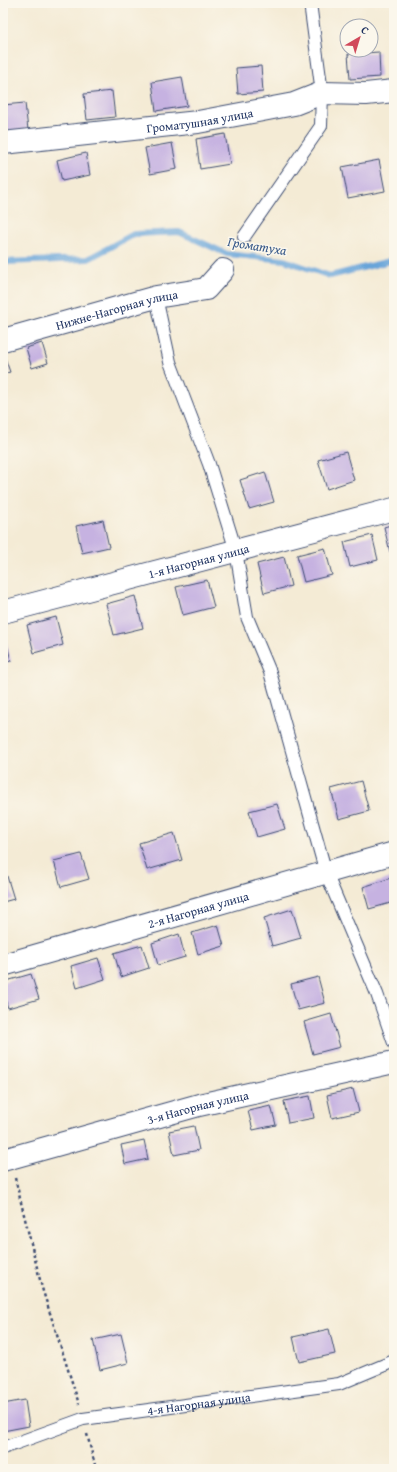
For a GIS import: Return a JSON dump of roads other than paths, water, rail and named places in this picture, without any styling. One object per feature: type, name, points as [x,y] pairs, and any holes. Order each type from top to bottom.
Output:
[{"type":"street","name":"Громатушная улица","points":[[3,143],[198,122],[294,104],[322,93],[366,94],[394,91]]},
{"type":"street","name":"Нижне-Нагорная улица","points":[[3,340],[156,297],[206,289],[224,270]]},
{"type":"street","name":"1-я Нагорная улица","points":[[3,612],[394,509]]},
{"type":"street","name":"2-я Нагорная улица","points":[[3,965],[394,853]]},
{"type":"street","name":"3-я Нагорная улица","points":[[6,1159],[200,1105],[394,1062]]},
{"type":"lane","points":[[244,238],[321,126],[322,93],[310,3]]},
{"type":"lane","points":[[156,297],[170,362],[209,464],[236,551],[247,616],[270,672],[326,873],[377,994],[394,1043]]},
{"type":"lane","name":"4-я Нагорная улица","points":[[3,1448],[83,1419],[339,1384],[394,1361]]},
{"type":"waterway","name":"Громатуха","points":[[3,262],[88,259],[134,234],[179,232],[227,254],[284,260],[330,276],[394,260]]}]
